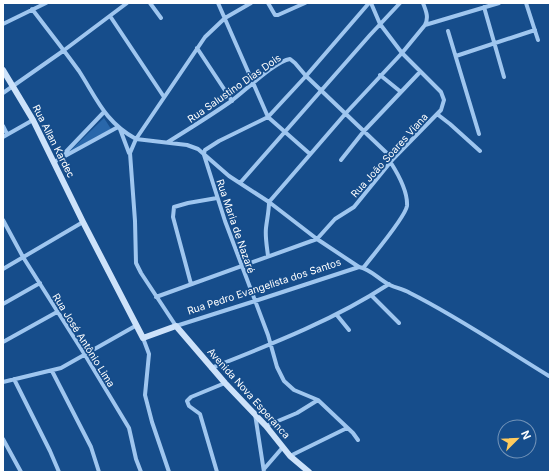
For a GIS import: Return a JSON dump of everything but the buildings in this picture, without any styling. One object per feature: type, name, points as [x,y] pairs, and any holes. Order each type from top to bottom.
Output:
[{"type":"main road","name":"Rua Allan Kardec","points":[[3,70],[56,162],[83,222]]},
{"type":"main road","points":[[83,222],[144,338],[176,326]]},
{"type":"main road","name":"Avenida Nova Esperanca","points":[[176,326],[211,368],[266,426],[290,456],[309,472]]},
{"type":"street","points":[[3,24],[44,3]]},
{"type":"street","points":[[3,93],[63,51],[127,3]]},
{"type":"street","points":[[150,3],[161,18]]},
{"type":"street","points":[[218,3],[254,82],[268,117],[310,154]]},
{"type":"street","points":[[130,153],[136,139],[197,48],[214,28],[225,18],[251,3]]},
{"type":"street","points":[[268,3],[275,15],[305,3]]},
{"type":"street","points":[[204,153],[205,150],[219,141],[268,117],[370,3],[380,24],[402,53],[420,72],[438,87],[444,100],[439,112],[480,151]]},
{"type":"street","points":[[240,183],[400,3]]},
{"type":"street","points":[[268,256],[266,228],[269,215],[269,202],[346,113],[402,53],[425,25],[428,15],[423,3]]},
{"type":"street","points":[[476,3],[478,9]]},
{"type":"street","points":[[425,25],[499,3]]},
{"type":"street","points":[[526,3],[538,40]]},
{"type":"street","points":[[484,7],[504,77]]},
{"type":"street","points":[[32,9],[79,72],[104,112],[119,128],[136,139],[194,147],[204,153],[218,167],[358,267],[364,268],[389,284],[409,292],[548,376]]},
{"type":"street","points":[[110,16],[164,97]]},
{"type":"street","points":[[456,56],[535,30]]},
{"type":"street","points":[[448,31],[479,134]]},
{"type":"street","points":[[197,48],[232,101]]},
{"type":"street","name":"Rua Salustino Dias Dois","points":[[168,143],[232,101],[254,82],[287,60],[292,60],[306,76],[346,113],[392,161]]},
{"type":"street","points":[[341,160],[364,131],[420,72]]},
{"type":"street","points":[[380,75],[400,92]]},
{"type":"street","points":[[56,162],[104,112]]},
{"type":"street","name":"Rua João Soares Viana","points":[[156,297],[317,239],[335,219],[354,207],[392,161],[439,112]]},
{"type":"street","points":[[3,126],[5,135],[33,120]]},
{"type":"street","points":[[119,128],[130,153],[135,221],[136,263],[156,297],[176,326]]},
{"type":"street","points":[[56,162],[119,128]]},
{"type":"street","name":"Rua Maria de Nazaré","points":[[204,153],[217,198],[271,345],[277,367],[284,381],[294,390],[318,400]]},
{"type":"street","points":[[364,268],[406,209],[406,194],[392,161]]},
{"type":"street","points":[[191,284],[173,217],[174,207],[217,198]]},
{"type":"street","name":"Rua José Antônio Lima","points":[[3,220],[40,284],[129,428],[136,459],[141,472]]},
{"type":"street","points":[[3,269],[83,222]]},
{"type":"street","name":"Rua Pedro Evangelista dos Santos","points":[[176,326],[358,267]]},
{"type":"street","points":[[3,304],[40,284]]},
{"type":"street","points":[[211,368],[271,345],[372,296],[389,284]]},
{"type":"street","points":[[372,296],[399,323]]},
{"type":"street","points":[[3,342],[57,312]]},
{"type":"street","points":[[336,314],[349,330]]},
{"type":"street","points":[[3,382],[52,371],[68,365],[137,325]]},
{"type":"street","points":[[144,338],[149,354],[145,395],[152,422],[169,472]]},
{"type":"street","points":[[52,371],[91,447],[99,472]]},
{"type":"street","points":[[14,379],[59,472]]},
{"type":"street","points":[[217,472],[199,412],[187,404],[188,399],[225,383]]},
{"type":"street","points":[[266,426],[297,412],[318,400],[358,440]]},
{"type":"street","points":[[255,414],[264,471]]},
{"type":"street","points":[[290,456],[347,428]]},
{"type":"street","points":[[3,439],[21,472]]},
{"type":"street","points":[[264,471],[283,447]]},
{"type":"shaded area","points":[[104,118],[111,129],[70,151]]}]
